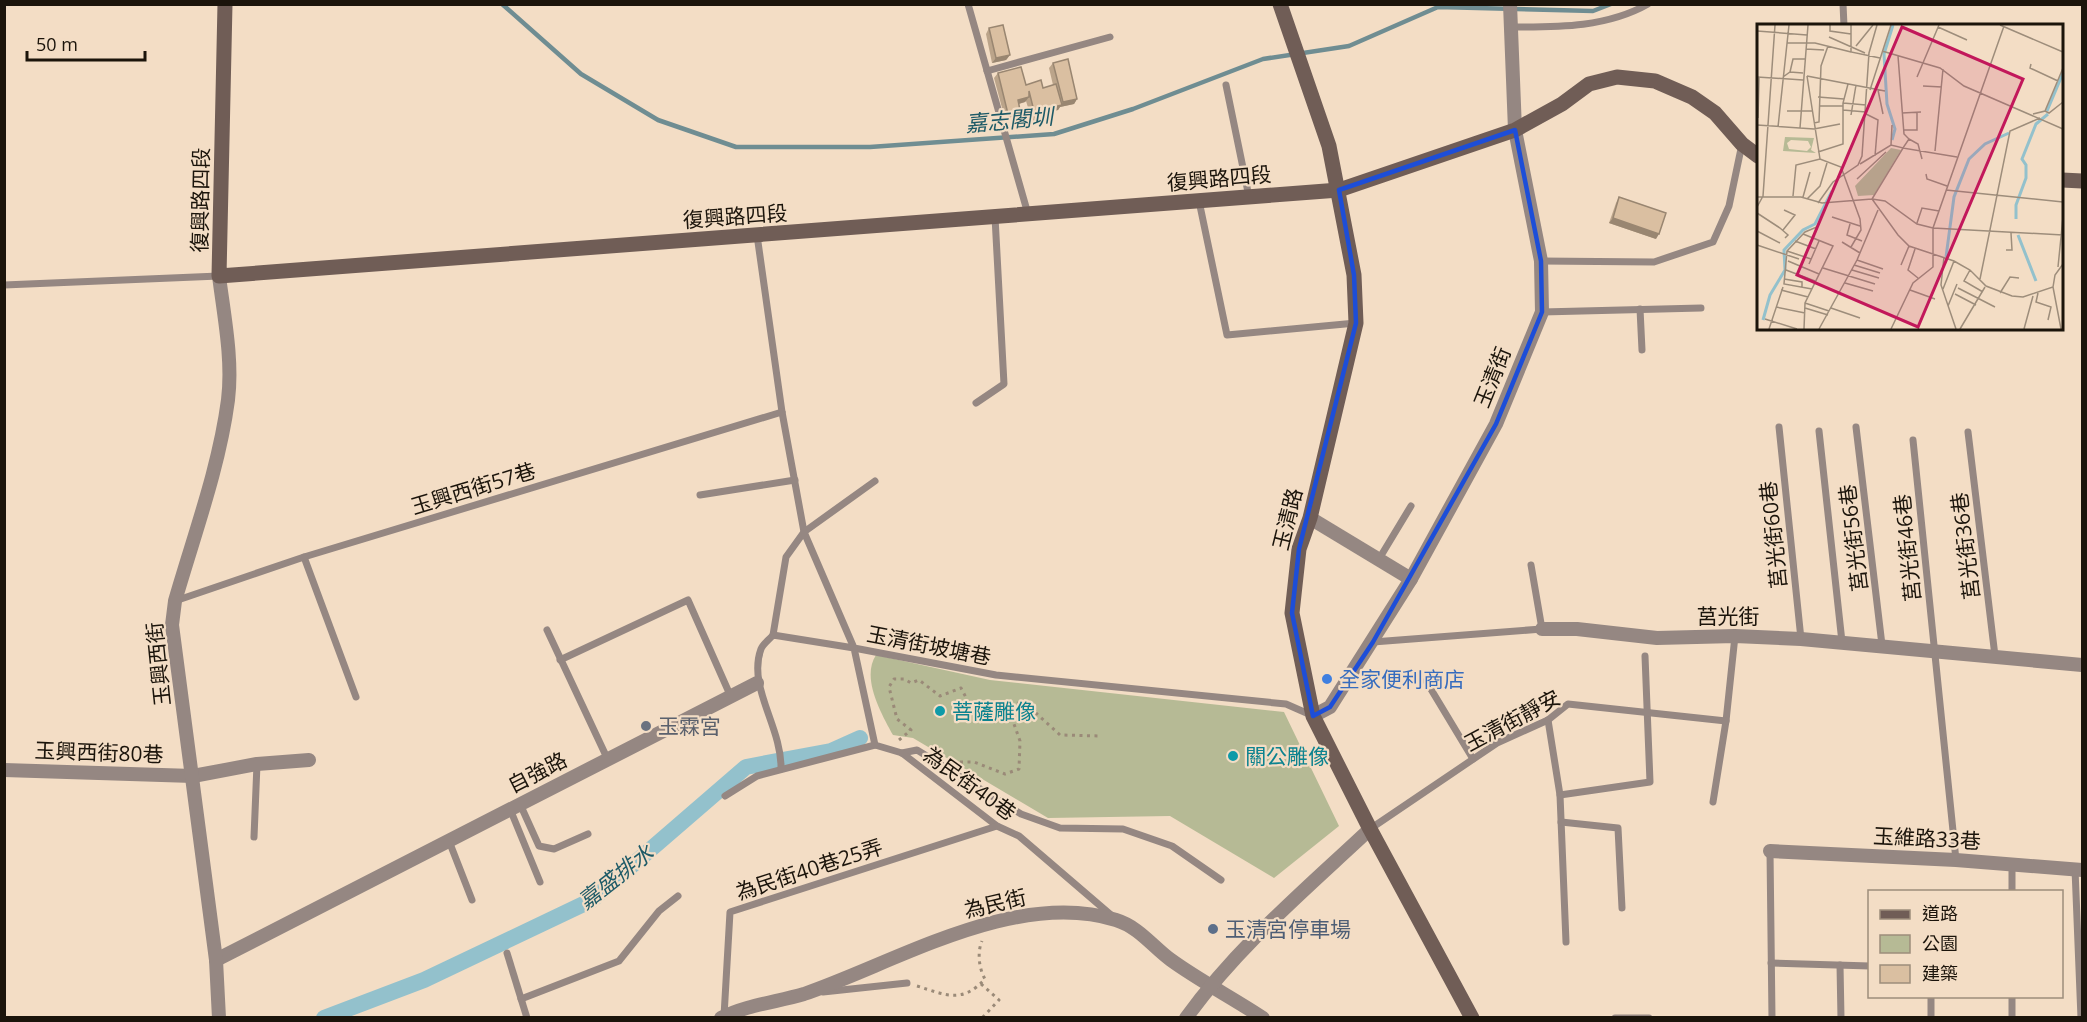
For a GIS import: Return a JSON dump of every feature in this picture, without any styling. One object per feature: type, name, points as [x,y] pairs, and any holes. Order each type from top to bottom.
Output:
[{"type":"street","name":"復興路四段","points":[[225,4],[219,276],[1339,190],[1515,130],[1562,104],[1589,84],[1617,77],[1655,81],[1692,97],[1715,113],[1742,144],[1757,155]]},
{"type":"street","name":"玉清路","points":[[1280,4],[1329,146],[1354,275],[1356,323],[1310,518],[1299,549],[1292,613],[1313,716],[1370,829],[1472,1017]]},
{"type":"street","name":"玉清街","points":[[1313,716],[1330,708],[1411,579],[1496,424],[1542,312],[1541,261],[1515,130],[1510,4]]},
{"type":"street","points":[[2063,180],[2082,181]]},
{"type":"street","name":"玉興西街","points":[[219,276],[228,364],[228,399],[218,453],[175,601],[172,625],[216,960],[219,1017]]},
{"type":"street","points":[[1310,518],[1411,579]]},
{"type":"street","name":"莒光街","points":[[1542,629],[1577,629],[1657,638],[1735,636],[1801,639],[2082,665]]},
{"type":"street","name":"自強路","points":[[216,960],[757,683]]},
{"type":"street","name":"玉興西街80巷","points":[[4,770],[193,776],[257,764],[309,760]]},
{"type":"street","points":[[1186,1017],[1210,984],[1273,918],[1370,829]]},
{"type":"street","name":"玉維路33巷","points":[[1770,851],[1956,860],[2079,869]]},
{"type":"street","name":"為民街","points":[[722,1017],[803,994],[969,930],[1040,914],[1087,914],[1118,921],[1145,936],[1170,959],[1263,1017]]},
{"type":"lane","points":[[968,4],[1028,214]]},
{"type":"lane","points":[[1510,27],[1570,27],[1634,12],[1648,4]]},
{"type":"lane","points":[[1843,4],[1844,24]]},
{"type":"lane","points":[[987,71],[1110,37]]},
{"type":"lane","points":[[1226,85],[1249,197]]},
{"type":"lane","points":[[1541,261],[1654,262],[1713,242],[1729,206],[1742,144]]},
{"type":"lane","points":[[1198,201],[1227,335],[1356,323]]},
{"type":"lane","points":[[976,403],[1004,384],[995,216]]},
{"type":"lane","name":"玉清街坡塘巷","points":[[757,235],[782,412],[804,532],[854,648],[996,675],[1286,704],[1313,716]]},
{"type":"lane","points":[[4,285],[219,276]]},
{"type":"lane","points":[[1542,312],[1701,308]]},
{"type":"lane","points":[[1640,309],[1642,350]]},
{"type":"lane","name":"玉興西街57巷","points":[[175,601],[304,557],[782,412]]},
{"type":"lane","name":"莒光街60巷","points":[[1779,427],[1801,639]]},
{"type":"lane","name":"莒光街56巷","points":[[1856,427],[1882,645]]},
{"type":"lane","points":[[1819,431],[1842,642]]},
{"type":"lane","name":"莒光街36巷","points":[[1968,432],[1995,656]]},
{"type":"lane","name":"莒光街46巷","points":[[1913,440],[1956,860]]},
{"type":"lane","points":[[700,495],[795,480]]},
{"type":"lane","points":[[781,769],[782,750],[757,683],[761,648],[773,635],[786,557],[804,532],[875,481]]},
{"type":"lane","points":[[1379,559],[1411,506]]},
{"type":"lane","points":[[304,557],[356,697]]},
{"type":"lane","points":[[1531,565],[1542,629]]},
{"type":"lane","points":[[560,660],[688,600],[731,697]]},
{"type":"lane","name":"莒光街","points":[[1373,642],[1542,629]]},
{"type":"lane","points":[[547,630],[608,760]]},
{"type":"lane","points":[[725,796],[757,776],[845,755],[874,745],[854,648],[773,635]]},
{"type":"lane","points":[[1713,802],[1726,721],[1735,636]]},
{"type":"lane","points":[[1560,795],[1650,783],[1645,656]]},
{"type":"lane","points":[[1426,681],[1473,759]]},
{"type":"lane","name":"玉清街靜安","points":[[1370,829],[1497,743],[1548,720],[1568,704],[1726,721]]},
{"type":"lane","points":[[1548,720],[1560,795],[1566,942]]},
{"type":"lane","name":"為民街40巷","points":[[874,745],[902,753],[997,826],[1019,836],[1118,921]]},
{"type":"lane","points":[[902,753],[917,750],[1022,814],[1060,828],[1123,829],[1172,846],[1221,880]]},
{"type":"lane","points":[[254,837],[257,764]]},
{"type":"lane","points":[[515,807],[539,846],[554,849],[588,834]]},
{"type":"lane","points":[[515,807],[540,882]]},
{"type":"lane","points":[[1561,822],[1618,828],[1622,908]]},
{"type":"lane","name":"為民街40巷25弄","points":[[722,1017],[730,912],[997,826]]},
{"type":"lane","points":[[449,841],[472,900]]},
{"type":"lane","points":[[1770,851],[1772,1017]]},
{"type":"lane","points":[[2012,864],[2012,890]]},
{"type":"lane","points":[[2079,869],[2081,1017]]},
{"type":"lane","points":[[521,999],[619,961],[659,911],[678,896]]},
{"type":"lane","points":[[507,953],[527,1017]]},
{"type":"lane","points":[[1771,963],[1868,966]]},
{"type":"lane","points":[[1840,965],[1841,1017]]},
{"type":"lane","points":[[803,994],[906,983]]},
{"type":"lane","points":[[1931,998],[1931,1017]]},
{"type":"lane","points":[[2012,998],[2012,1017]]},
{"type":"lane","points":[[1615,1017],[1649,1017]]},
{"type":"path","points":[[889,749],[911,729],[897,719],[892,707],[889,687],[894,679],[904,679],[911,683],[919,680],[940,696],[961,688],[970,705],[1025,703],[1060,735],[1100,736]]},
{"type":"path","points":[[960,762],[974,762],[1005,774],[1018,769],[1020,741],[1007,704]]},
{"type":"path","points":[[906,983],[956,996],[974,991],[985,979],[981,973],[978,949]]},
{"type":"path","points":[[981,984],[999,1000],[982,1017]]},
{"type":"highlighted area","points":[[1515,130],[1541,261],[1542,312],[1496,424],[1373,642],[1330,707],[1313,716],[1292,613],[1299,549],[1356,323],[1354,275],[1339,190]]},
{"type":"green space","points":[[876,655],[990,680],[1284,712],[1339,826],[1274,878],[1170,816],[1048,818],[913,738],[893,735],[874,695],[871,674]]},
{"type":"building","points":[[1003,25],[1010,55],[996,58],[989,28]]},
{"type":"building","points":[[1068,59],[1077,99],[1063,102],[1053,63]]},
{"type":"building","points":[[1021,67],[1026,85],[1041,80],[1043,88],[1056,84],[1062,105],[1049,108],[1051,115],[1036,119],[1029,91],[1029,97],[1018,100],[1020,110],[1008,114],[998,73]]},
{"type":"building","points":[[1619,197],[1666,213],[1659,234],[1613,218]]},
{"type":"waterway","name":"嘉志閣圳","points":[[502,4],[581,74],[658,120],[736,147],[870,147],[1054,134],[1133,109],[1263,59],[1349,46],[1438,7],[1593,11],[1611,4]]},
{"type":"waterway","name":"嘉盛排水","points":[[324,1018],[424,980],[592,900],[746,767],[831,751],[860,738]]},
{"type":"place","name":"全家便利商店","points":[[1327,679]]},
{"type":"place","name":"菩薩雕像","points":[[940,711]]},
{"type":"place","name":"玉霖宮","points":[[646,726]]},
{"type":"place","name":"關公雕像","points":[[1233,756]]},
{"type":"place","name":"玉清宮停車場","points":[[1213,929]]}]
